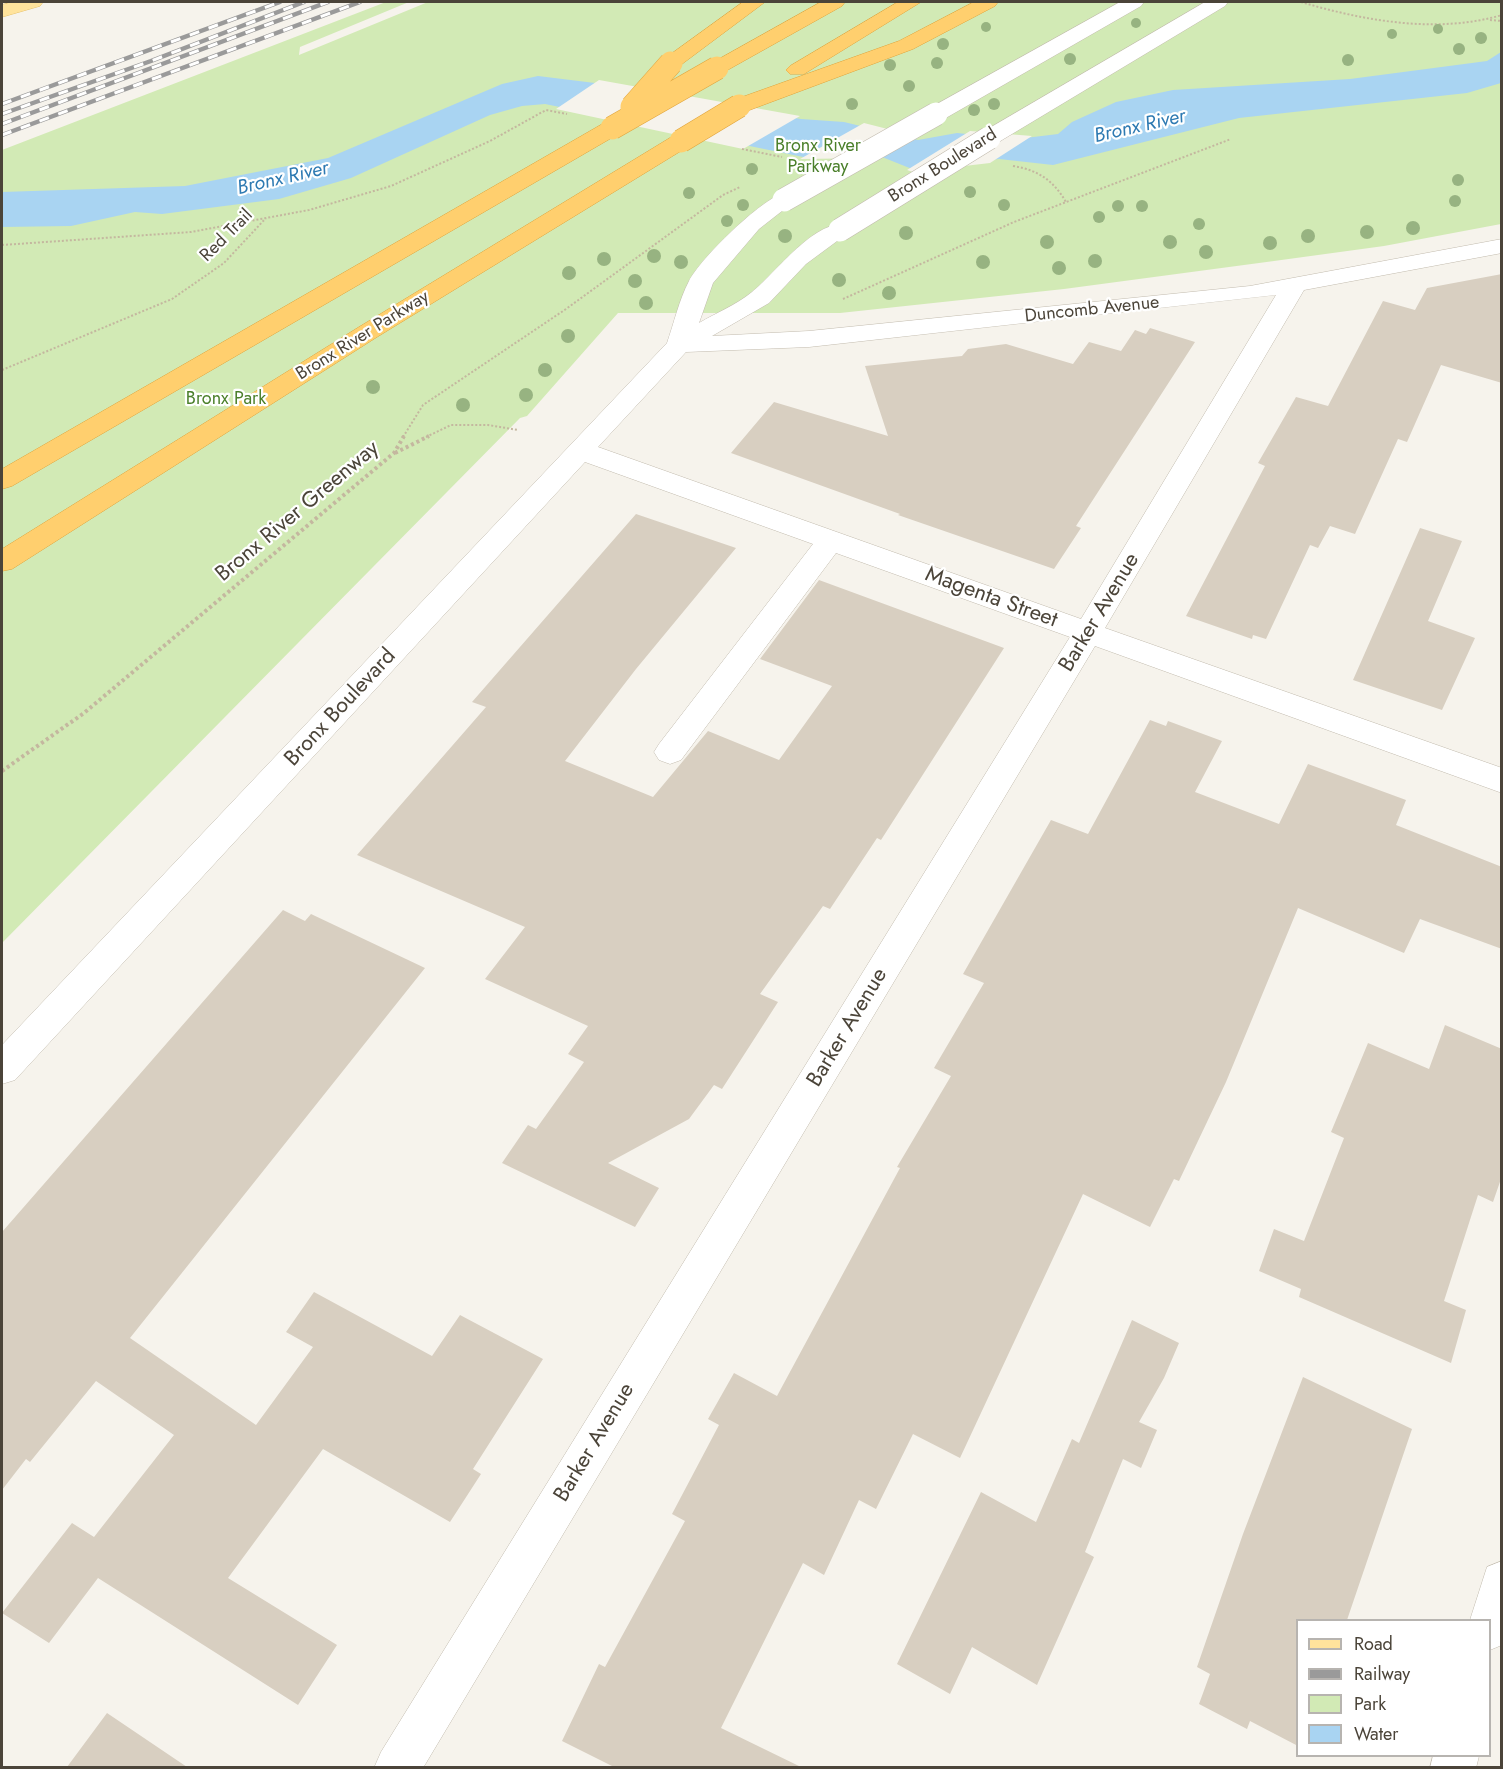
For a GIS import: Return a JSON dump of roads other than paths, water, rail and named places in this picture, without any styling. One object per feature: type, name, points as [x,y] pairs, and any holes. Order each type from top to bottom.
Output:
[{"type":"highway","points":[[612,128],[671,63],[755,2]]},
{"type":"highway","points":[[2,480],[835,2]]},
{"type":"highway","name":"Bronx River Parkway","points":[[2,562],[368,332],[911,2]]},
{"type":"highway","points":[[739,106],[906,45],[988,2]]},
{"type":"main road","points":[[2,11],[33,2]]},
{"type":"street","name":"Bronx Boulevard","points":[[679,345],[701,281],[738,236],[784,200],[1134,2]]},
{"type":"street","name":"Bronx Boulevard","points":[[2,1070],[679,345],[760,298],[798,259],[840,230],[1053,98],[1218,2]]},
{"type":"street","points":[[1002,76],[1053,98]]},
{"type":"street","name":"Duncomb Avenue","points":[[679,345],[809,339],[1204,298],[1294,286],[1502,246]]},
{"type":"street","name":"Barker Avenue","points":[[397,1767],[1088,633],[1294,286]]},
{"type":"street","name":"Magenta Street","points":[[582,451],[1502,781]]},
{"type":"street","points":[[670,752],[831,540]]},
{"type":"street","points":[[1491,1624],[1502,1582]]},
{"type":"water","name":"Bronx River","points":[[1501,52],[1501,83],[1467,93],[1239,118],[1053,165],[999,159],[912,169],[877,155],[808,158],[545,104],[522,106],[490,115],[351,178],[279,199],[162,214],[135,212],[71,226],[2,227],[2,192],[185,186],[328,158],[502,84],[538,76],[595,83],[801,119],[844,122],[918,140],[957,133],[1017,139],[1058,134],[1072,122],[1116,102],[1173,90],[1350,79],[1487,61]]},
{"type":"railway","points":[[2,104],[280,2]]},
{"type":"railway","points":[[2,114],[151,61],[304,2]]},
{"type":"railway","points":[[2,124],[328,2]]},
{"type":"railway","points":[[2,135],[360,2]]},
{"type":"park label","name":"Bronx Park","points":[[226,400]]}]
